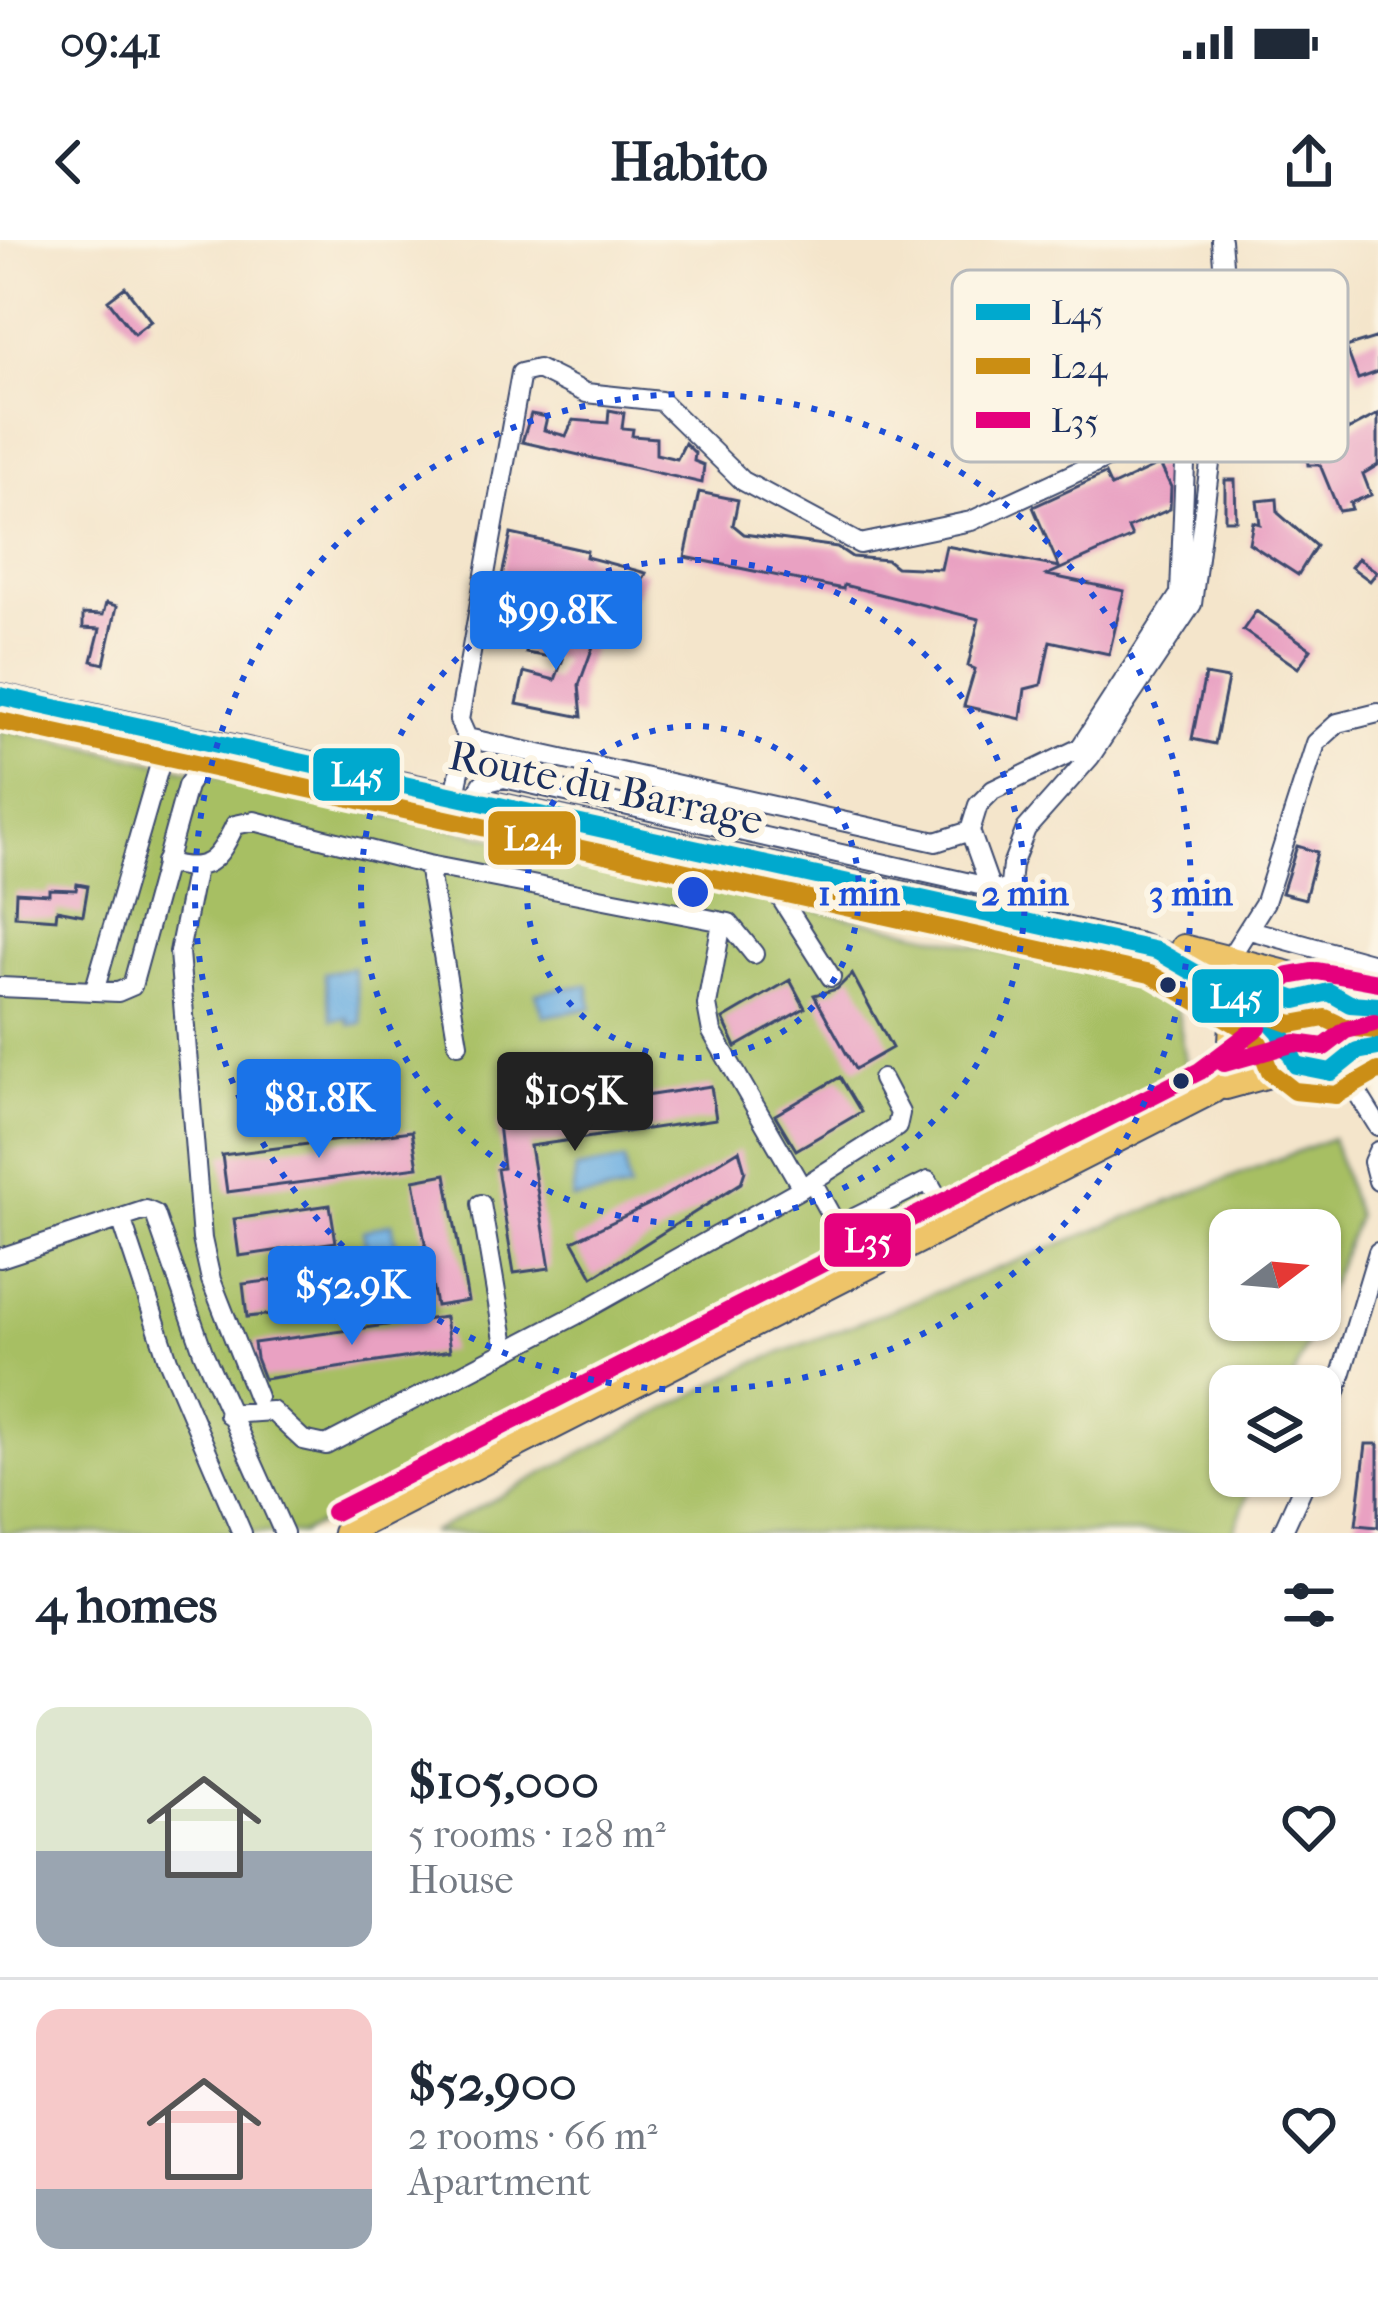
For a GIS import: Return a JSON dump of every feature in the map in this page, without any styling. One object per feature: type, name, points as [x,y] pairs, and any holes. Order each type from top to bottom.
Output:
[{"type":"main road","name":"Route du Barrage","points":[[0,696],[769,862],[1001,898],[1296,1000]]},
{"type":"main road","points":[[1156,951],[1183,947],[1231,956],[1378,996]]},
{"type":"main road","name":"Route du Barrage","points":[[1201,969],[1281,1035]]},
{"type":"main road","points":[[1201,969],[1232,1023],[1221,1085]]},
{"type":"main road","points":[[344,1533],[954,1226],[1221,1085],[1281,1035],[1296,1000],[1329,992],[1350,1004],[1378,1006]]},
{"type":"main road","points":[[1221,1085],[1299,1067],[1320,1074],[1359,1055],[1361,1027],[1350,1004]]},
{"type":"main road","points":[[1281,1035],[1299,1067]]},
{"type":"street","points":[[1221,240],[1224,270]]},
{"type":"street","points":[[464,797],[466,738],[459,720],[516,382],[525,370],[538,369],[586,393],[661,401],[742,481],[854,543],[958,525],[1097,462]]},
{"type":"street","points":[[1001,898],[970,831],[978,805],[993,790],[1084,744],[1177,600],[1183,580],[1184,462]]},
{"type":"street","points":[[1001,898],[1026,829],[1090,757],[1196,593],[1208,462]]},
{"type":"street","points":[[1231,956],[1250,930],[1316,743],[1338,723],[1378,713]]},
{"type":"street","points":[[95,988],[164,731]]},
{"type":"street","points":[[466,738],[936,842],[970,831]]},
{"type":"street","points":[[0,987],[125,992],[137,971],[187,786],[216,743]]},
{"type":"street","points":[[464,797],[504,778],[1001,898]]},
{"type":"street","points":[[165,862],[196,868],[217,861],[235,825],[245,820],[428,865],[722,922],[738,928],[754,954]]},
{"type":"street","points":[[769,862],[775,889],[831,977]]},
{"type":"street","points":[[428,865],[458,1044]]},
{"type":"street","points":[[196,868],[178,952],[202,1239],[211,1280],[256,1396]]},
{"type":"street","points":[[228,1414],[272,1411],[303,1440],[320,1447],[802,1188],[712,1032],[707,1005],[722,922]]},
{"type":"street","points":[[1250,930],[1378,965]]},
{"type":"street","points":[[104,962],[137,971]]},
{"type":"street","points":[[1359,1055],[1376,1130]]},
{"type":"street","points":[[862,1272],[812,1180],[897,1127],[900,1113],[881,1079]]},
{"type":"street","points":[[1378,1151],[1373,1162],[1378,1181]]},
{"type":"street","points":[[836,1227],[928,1181],[954,1226]]},
{"type":"street","points":[[481,1204],[506,1351]]},
{"type":"street","points":[[0,1258],[146,1210],[161,1222],[228,1414],[284,1533]]},
{"type":"street","points":[[121,1218],[168,1360],[242,1533]]},
{"type":"street","points":[[1341,1375],[1378,1252]]},
{"type":"street","points":[[1282,1533],[1298,1497]]},
{"type":"green space","points":[[0,728],[1174,990],[1189,1080],[301,1533],[0,1533]]},
{"type":"green space","points":[[1332,1138],[1357,1217],[1341,1257],[1341,1209],[1209,1209],[1209,1341],[1308,1341],[1298,1365],[1209,1365],[1209,1497],[1247,1497],[1233,1533],[430,1533],[752,1364]]},
{"type":"water","points":[[353,968],[362,1023],[349,1025],[348,1018],[332,1020],[324,973]]},
{"type":"water","points":[[588,985],[592,1008],[544,1016],[536,993]]},
{"type":"water","points":[[624,1161],[629,1190],[572,1199],[576,1169]]},
{"type":"water","points":[[392,1223],[402,1279],[373,1284],[363,1231]]},
{"type":"building","points":[[125,287],[151,321],[134,334],[108,300]]},
{"type":"building","points":[[1378,337],[1378,372],[1358,379],[1348,346]]},
{"type":"building","points":[[609,410],[624,413],[622,428],[633,429],[632,436],[656,438],[656,454],[677,459],[685,443],[695,453],[694,461],[704,465],[702,483],[522,442],[531,414],[547,417],[544,430],[566,436],[573,420],[608,423]]},
{"type":"building","points":[[1378,414],[1378,465],[1363,474],[1371,495],[1350,503],[1352,509],[1339,511],[1320,465],[1308,462],[1348,462],[1348,430]]},
{"type":"building","points":[[1160,464],[1171,487],[1170,509],[1128,528],[1132,537],[1047,575],[1124,591],[1109,654],[1050,641],[1041,685],[1025,689],[1021,719],[964,706],[975,669],[968,666],[979,619],[844,585],[843,589],[685,557],[699,492],[738,500],[733,525],[744,534],[837,547],[852,557],[887,560],[896,567],[941,569],[946,546],[1059,567],[1033,507],[1105,474],[1111,487]]},
{"type":"building","points":[[1225,480],[1235,480],[1236,520],[1225,520]]},
{"type":"building","points":[[1277,499],[1278,513],[1316,546],[1298,575],[1249,543],[1253,522],[1260,524],[1257,501]]},
{"type":"building","points":[[511,534],[587,551],[586,557],[646,573],[635,597],[604,584],[602,593],[580,586],[578,594],[502,576]]},
{"type":"building","points":[[1358,558],[1377,572],[1370,581],[1351,567]]},
{"type":"building","points":[[106,603],[117,606],[104,664],[92,661],[100,629],[83,628],[83,614],[103,615]]},
{"type":"building","points":[[1256,611],[1311,649],[1298,668],[1243,630]]},
{"type":"building","points":[[530,629],[595,641],[579,685],[582,717],[517,704],[524,672],[555,680],[563,659],[526,653]]},
{"type":"building","points":[[1205,675],[1228,679],[1215,744],[1192,739]]},
{"type":"building","points":[[1297,846],[1317,852],[1305,899],[1282,893]]},
{"type":"building","points":[[77,884],[88,886],[83,915],[57,910],[56,919],[15,916],[16,892],[49,894],[49,889],[76,890]]},
{"type":"building","points":[[852,974],[892,1048],[855,1069],[814,995],[837,989]]},
{"type":"building","points":[[790,980],[805,1008],[736,1047],[723,1019]]},
{"type":"building","points":[[840,1077],[861,1112],[796,1150],[775,1115]]},
{"type":"building","points":[[711,1086],[716,1119],[530,1146],[550,1268],[514,1273],[497,1169],[503,1168],[498,1124],[507,1117]]},
{"type":"building","points":[[412,1131],[418,1167],[227,1192],[222,1155]]},
{"type":"building","points":[[739,1150],[745,1171],[741,1183],[593,1277],[573,1241],[656,1201]]},
{"type":"building","points":[[446,1174],[468,1301],[436,1306],[414,1180]]},
{"type":"building","points":[[330,1205],[336,1242],[239,1256],[234,1219]]},
{"type":"building","points":[[340,1272],[344,1306],[247,1317],[243,1284]]},
{"type":"building","points":[[445,1317],[450,1351],[264,1379],[256,1358],[254,1343]]},
{"type":"building","points":[[1366,1444],[1378,1444],[1378,1527],[1356,1525]]},
{"type":"transit line","name":"L45","points":[[0,696],[1157,951],[1260,1010],[1280,1032],[1296,1065],[1331,1072],[1357,1051],[1378,1047]]},
{"type":"transit line","name":"L24","points":[[0,721],[1150,974],[1245,1029],[1259,1043],[1270,1072],[1294,1091],[1336,1095],[1378,1071]]},
{"type":"transit line","name":"L35","points":[[334,1512],[1200,1071],[1258,1027],[1268,992],[1289,976],[1317,971],[1378,982]]},
{"type":"transit line","name":"L45","points":[[1232,977],[1296,1000],[1329,992],[1350,1004],[1378,1006]]},
{"type":"transit line","name":"L24","points":[[1224,1000],[1292,1024],[1325,1018],[1344,1027],[1376,1030]]},
{"type":"transit line","name":"L35","points":[[1224,1063],[1295,1043],[1324,1047],[1346,1030],[1374,1023]]}]
